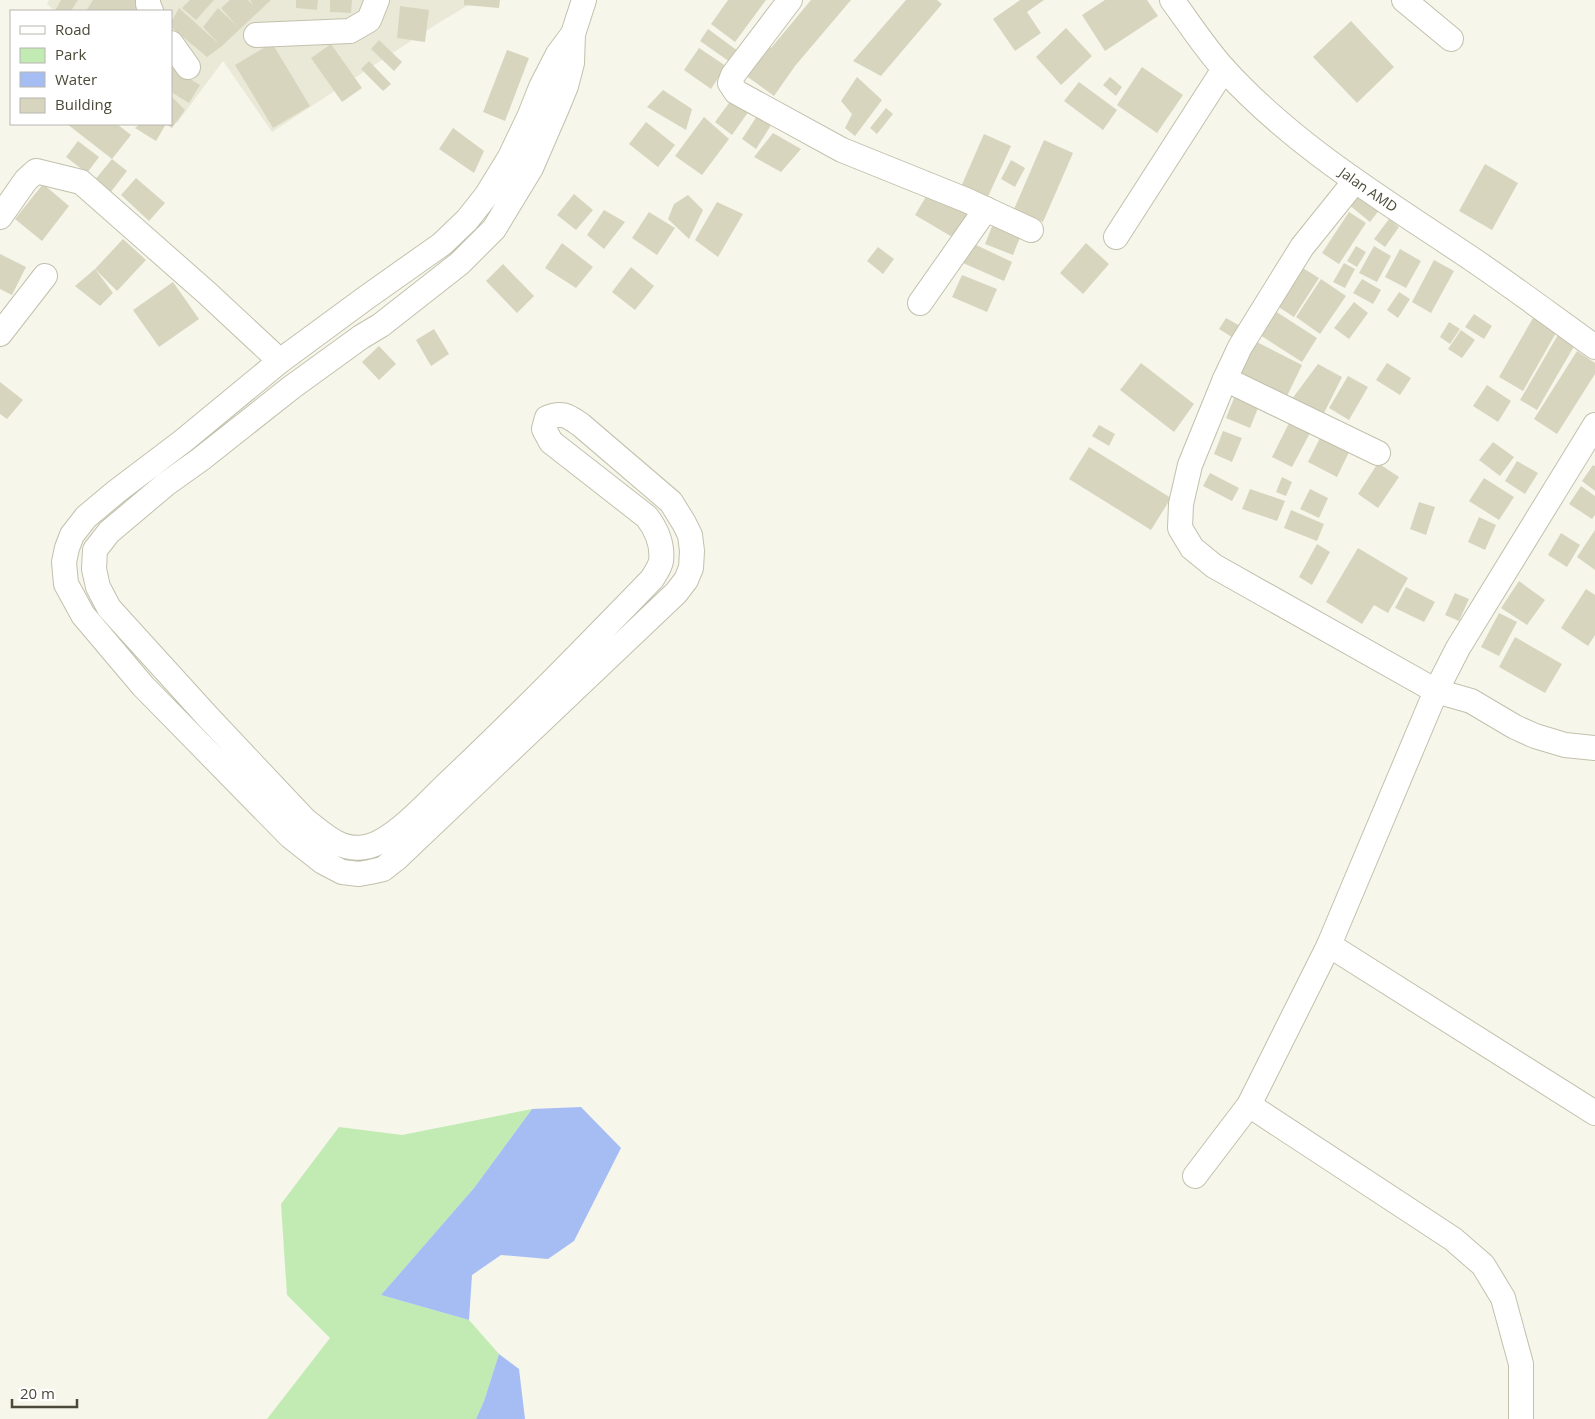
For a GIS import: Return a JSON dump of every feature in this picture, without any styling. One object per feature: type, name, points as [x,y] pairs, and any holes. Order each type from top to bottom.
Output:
[{"type":"street","points":[[256,34],[350,31],[369,20],[377,0]]},
{"type":"street","points":[[573,34],[558,54],[541,87],[510,157],[486,196],[466,220],[442,244],[280,361],[182,441],[116,491],[86,517],[72,535],[67,548],[64,562],[66,584],[82,615],[143,686],[190,736],[290,836],[323,862],[342,872],[359,874],[383,868],[398,858],[676,593],[686,580],[691,568],[692,551],[690,535],[671,502],[581,425],[567,416],[555,414],[547,418],[544,429],[551,442],[647,517],[655,528],[660,545],[661,562],[652,579],[496,738],[407,822],[382,841],[366,847],[352,848],[342,845],[326,837],[305,820],[208,717],[109,608],[98,587],[94,569],[95,550],[109,532],[166,484],[201,459],[292,387],[361,337],[381,325],[452,269],[494,229],[531,168],[566,86],[572,63],[573,34],[584,0]]},
{"type":"street","points":[[790,0],[733,75],[730,83],[736,92],[842,150],[986,209],[1030,230]]},
{"type":"street","name":"Jalan AMD","points":[[1172,0],[1224,68],[1249,94],[1288,129],[1354,181],[1488,269],[1595,348]]},
{"type":"street","points":[[1404,0],[1451,39]]},
{"type":"street","points":[[172,44],[188,67]]},
{"type":"street","points":[[1116,237],[1224,68]]},
{"type":"street","points":[[0,217],[26,180],[36,171],[81,182],[280,361]]},
{"type":"street","points":[[1354,181],[1302,247],[1240,347],[1190,465],[1181,504],[1180,528],[1192,548],[1214,566],[1436,691],[1471,700],[1515,727],[1535,736],[1565,745],[1595,748]]},
{"type":"street","points":[[920,303],[986,209]]},
{"type":"street","points":[[0,334],[45,276]]},
{"type":"street","points":[[1225,379],[1378,454]]},
{"type":"street","points":[[1195,1176],[1249,1105],[1329,945],[1436,691],[1458,648],[1595,425]]},
{"type":"street","points":[[64,562],[94,569]]},
{"type":"street","points":[[661,562],[691,568]]},
{"type":"street","points":[[359,874],[366,847]]},
{"type":"street","points":[[1329,945],[1595,1113]]},
{"type":"street","points":[[1249,1105],[1454,1239],[1483,1265],[1503,1298],[1521,1364],[1521,1419]]},
{"type":"shaded area","points":[[49,0],[477,0],[440,22],[272,132],[223,61],[177,123],[172,119],[172,10],[54,10],[47,4]]},
{"type":"green space","points":[[532,1109],[474,1188],[381,1295],[469,1320],[499,1354],[484,1401],[476,1419],[267,1419],[330,1338],[287,1295],[281,1204],[339,1127],[402,1135]]},
{"type":"water","points":[[581,1107],[621,1148],[574,1241],[548,1259],[501,1255],[472,1275],[469,1320],[381,1295],[474,1188],[532,1109]]},
{"type":"water","points":[[499,1354],[519,1369],[525,1419],[476,1419],[484,1401]]},
{"type":"building","points":[[61,0],[78,0],[72,10],[56,10]]},
{"type":"building","points":[[93,0],[144,0],[138,10],[87,10]]},
{"type":"building","points":[[190,0],[214,0],[196,20],[182,8]]},
{"type":"building","points":[[230,0],[248,0],[253,5],[250,0],[271,0],[222,46],[207,57],[172,28],[172,20],[179,8],[219,44],[203,27],[218,8],[237,26],[221,8]]},
{"type":"building","points":[[296,0],[318,0],[317,10],[296,8]]},
{"type":"building","points":[[330,0],[352,0],[351,13],[330,12]]},
{"type":"building","points":[[464,0],[500,0],[499,8],[464,5]]},
{"type":"building","points":[[728,0],[766,0],[735,42],[711,24]]},
{"type":"building","points":[[811,0],[851,0],[795,66],[774,96],[741,72],[763,42],[771,48]]},
{"type":"building","points":[[906,0],[937,0],[942,4],[881,76],[853,61]]},
{"type":"building","points":[[1020,0],[1044,0],[1027,12],[1041,33],[1015,51],[993,19]]},
{"type":"building","points":[[1105,0],[1147,0],[1158,16],[1105,51],[1082,15]]},
{"type":"building","points":[[400,6],[429,10],[425,42],[397,38]]},
{"type":"building","points":[[1351,21],[1394,67],[1357,103],[1313,57]]},
{"type":"building","points":[[1066,28],[1092,56],[1061,85],[1036,57]]},
{"type":"building","points":[[708,29],[738,51],[730,62],[700,41]]},
{"type":"building","points":[[379,40],[402,62],[394,71],[371,49]]},
{"type":"building","points":[[272,43],[310,106],[273,128],[235,65]]},
{"type":"building","points":[[331,44],[362,88],[342,102],[311,58]]},
{"type":"building","points":[[699,48],[726,66],[711,89],[684,70]]},
{"type":"building","points":[[507,50],[529,58],[505,121],[483,112]]},
{"type":"building","points":[[369,61],[391,84],[383,91],[361,69]]},
{"type":"building","points":[[1142,67],[1183,95],[1157,133],[1117,105]]},
{"type":"building","points":[[172,68],[200,85],[189,103],[172,93]]},
{"type":"building","points":[[857,77],[882,100],[855,136],[845,128],[852,114],[841,101]]},
{"type":"building","points":[[1110,77],[1122,87],[1116,96],[1103,85]]},
{"type":"building","points":[[1079,82],[1117,110],[1103,130],[1064,101]]},
{"type":"building","points":[[663,90],[692,109],[686,130],[647,107]]},
{"type":"building","points":[[172,97],[185,110],[172,128],[168,125],[172,125]]},
{"type":"building","points":[[732,99],[749,111],[732,135],[715,122]]},
{"type":"building","points":[[886,108],[893,114],[877,134],[870,128]]},
{"type":"building","points":[[761,110],[775,119],[756,149],[742,139]]},
{"type":"building","points":[[704,117],[729,139],[702,175],[675,156]]},
{"type":"building","points":[[646,122],[675,145],[658,167],[629,144]]},
{"type":"building","points":[[68,125],[118,125],[131,135],[112,159]]},
{"type":"building","points":[[139,125],[165,125],[156,141],[135,128]]},
{"type":"building","points":[[453,128],[484,151],[474,173],[439,149]]},
{"type":"building","points":[[773,133],[801,149],[781,172],[754,157]]},
{"type":"building","points":[[984,134],[1011,146],[986,201],[960,189]]},
{"type":"building","points":[[1044,140],[1073,153],[1043,222],[1014,209]]},
{"type":"building","points":[[78,141],[99,157],[87,173],[66,157]]},
{"type":"building","points":[[112,159],[127,171],[110,193],[94,181]]},
{"type":"building","points":[[1011,160],[1025,168],[1015,187],[1001,179]]},
{"type":"building","points":[[1485,164],[1518,183],[1492,230],[1459,211]]},
{"type":"building","points":[[136,178],[165,203],[149,221],[121,195]]},
{"type":"building","points":[[43,184],[69,206],[42,241],[15,219]]},
{"type":"building","points":[[930,190],[974,216],[959,241],[915,215]]},
{"type":"building","points":[[1358,191],[1380,209],[1370,222],[1348,204]]},
{"type":"building","points":[[574,194],[593,210],[576,230],[557,215]]},
{"type":"building","points":[[688,195],[703,210],[689,239],[668,219],[674,204]]},
{"type":"building","points":[[717,202],[743,214],[718,257],[695,240]]},
{"type":"building","points":[[604,210],[625,222],[604,249],[587,235]]},
{"type":"building","points":[[649,212],[675,228],[657,255],[632,238]]},
{"type":"building","points":[[1349,212],[1366,223],[1339,264],[1322,253]]},
{"type":"building","points":[[995,219],[1023,230],[1013,255],[985,244]]},
{"type":"building","points":[[1389,219],[1399,227],[1385,247],[1374,239]]},
{"type":"building","points":[[123,239],[146,260],[117,291],[95,269]]},
{"type":"building","points":[[562,243],[593,267],[576,288],[545,268]]},
{"type":"building","points":[[972,243],[1012,262],[1004,281],[963,263]]},
{"type":"building","points":[[1086,243],[1109,264],[1083,294],[1060,273]]},
{"type":"building","points":[[1356,246],[1366,252],[1357,267],[1347,261]]},
{"type":"building","points":[[1374,246],[1391,256],[1377,282],[1359,273]]},
{"type":"building","points":[[878,247],[894,259],[883,274],[867,261]]},
{"type":"building","points":[[1400,249],[1421,261],[1406,288],[1385,277]]},
{"type":"building","points":[[0,254],[26,267],[12,295],[0,289]]},
{"type":"building","points":[[1434,260],[1454,271],[1431,313],[1412,302]]},
{"type":"building","points":[[1344,263],[1355,269],[1345,288],[1333,282]]},
{"type":"building","points":[[503,264],[534,296],[517,313],[486,281]]},
{"type":"building","points":[[1298,265],[1319,278],[1294,317],[1274,304]]},
{"type":"building","points":[[631,267],[654,286],[635,310],[612,292]]},
{"type":"building","points":[[95,269],[113,293],[100,306],[75,286]]},
{"type":"building","points":[[962,275],[997,289],[987,312],[952,297]]},
{"type":"building","points":[[1321,279],[1346,296],[1320,334],[1296,317]]},
{"type":"building","points":[[1362,279],[1381,290],[1373,304],[1353,293]]},
{"type":"building","points":[[173,282],[199,319],[159,347],[133,310]]},
{"type":"building","points":[[1399,292],[1410,299],[1398,318],[1387,310]]},
{"type":"building","points":[[1354,302],[1368,313],[1349,339],[1334,328]]},
{"type":"building","points":[[1272,309],[1317,338],[1302,362],[1257,333]]},
{"type":"building","points":[[1474,314],[1492,326],[1484,339],[1465,327]]},
{"type":"building","points":[[1226,318],[1242,327],[1235,339],[1219,329]]},
{"type":"building","points":[[1533,318],[1557,331],[1523,391],[1499,377]]},
{"type":"building","points":[[1449,322],[1460,329],[1450,344],[1440,337]]},
{"type":"building","points":[[434,329],[449,354],[431,366],[416,340]]},
{"type":"building","points":[[1461,330],[1475,340],[1462,358],[1448,349]]},
{"type":"building","points":[[1559,333],[1576,343],[1537,410],[1520,400]]},
{"type":"building","points":[[1253,340],[1302,365],[1287,396],[1237,371]]},
{"type":"building","points":[[379,346],[396,364],[379,380],[362,362]]},
{"type":"building","points":[[1577,351],[1595,363],[1595,374],[1557,434],[1534,419]]},
{"type":"building","points":[[1141,363],[1194,404],[1174,432],[1120,390]]},
{"type":"building","points":[[1387,363],[1411,378],[1400,395],[1376,380]]},
{"type":"building","points":[[1318,364],[1342,377],[1324,413],[1292,399]]},
{"type":"building","points":[[1348,376],[1368,387],[1349,420],[1329,408]]},
{"type":"building","points":[[0,382],[23,400],[7,419],[0,414]]},
{"type":"building","points":[[1487,385],[1511,401],[1498,422],[1473,406]]},
{"type":"building","points":[[1238,388],[1262,398],[1250,428],[1226,418]]},
{"type":"building","points":[[1289,423],[1310,433],[1292,467],[1272,457]]},
{"type":"building","points":[[1099,425],[1115,434],[1109,446],[1092,436]]},
{"type":"building","points":[[1324,430],[1353,444],[1337,477],[1308,462]]},
{"type":"building","points":[[1223,431],[1242,438],[1232,462],[1214,454]]},
{"type":"building","points":[[1493,442],[1514,457],[1500,476],[1479,460]]},
{"type":"building","points":[[1089,447],[1171,498],[1151,530],[1069,479]]},
{"type":"building","points":[[1517,461],[1538,473],[1525,494],[1505,481]]},
{"type":"building","points":[[1378,463],[1399,477],[1378,508],[1358,494]]},
{"type":"building","points":[[1593,465],[1595,466],[1595,491],[1582,481]]},
{"type":"building","points":[[1210,473],[1239,488],[1232,501],[1203,486]]},
{"type":"building","points":[[1282,477],[1292,482],[1286,496],[1276,492]]},
{"type":"building","points":[[1484,478],[1514,497],[1499,520],[1469,501]]},
{"type":"building","points":[[1581,486],[1595,496],[1595,515],[1592,519],[1569,504]]},
{"type":"building","points":[[1250,489],[1285,501],[1277,521],[1242,509]]},
{"type":"building","points":[[1310,489],[1328,498],[1319,518],[1300,509]]},
{"type":"building","points":[[1419,502],[1435,507],[1426,535],[1410,529]]},
{"type":"building","points":[[1291,510],[1324,524],[1317,541],[1284,528]]},
{"type":"building","points":[[1479,517],[1496,525],[1485,550],[1468,542]]},
{"type":"building","points":[[1595,530],[1595,570],[1577,557]]},
{"type":"building","points":[[1561,533],[1580,545],[1567,567],[1548,555]]},
{"type":"building","points":[[1317,544],[1330,552],[1312,585],[1299,577]]},
{"type":"building","points":[[1358,548],[1408,578],[1388,613],[1374,605],[1362,624],[1326,602]]},
{"type":"building","points":[[1519,581],[1545,600],[1527,625],[1501,608]]},
{"type":"building","points":[[1406,587],[1435,602],[1424,622],[1395,608]]},
{"type":"building","points":[[1586,589],[1595,595],[1595,635],[1588,646],[1561,628]]},
{"type":"building","points":[[1455,593],[1469,599],[1459,621],[1445,615]]},
{"type":"building","points":[[1499,613],[1517,622],[1499,656],[1481,647]]},
{"type":"building","points":[[1515,637],[1562,664],[1545,693],[1499,667]]}]
